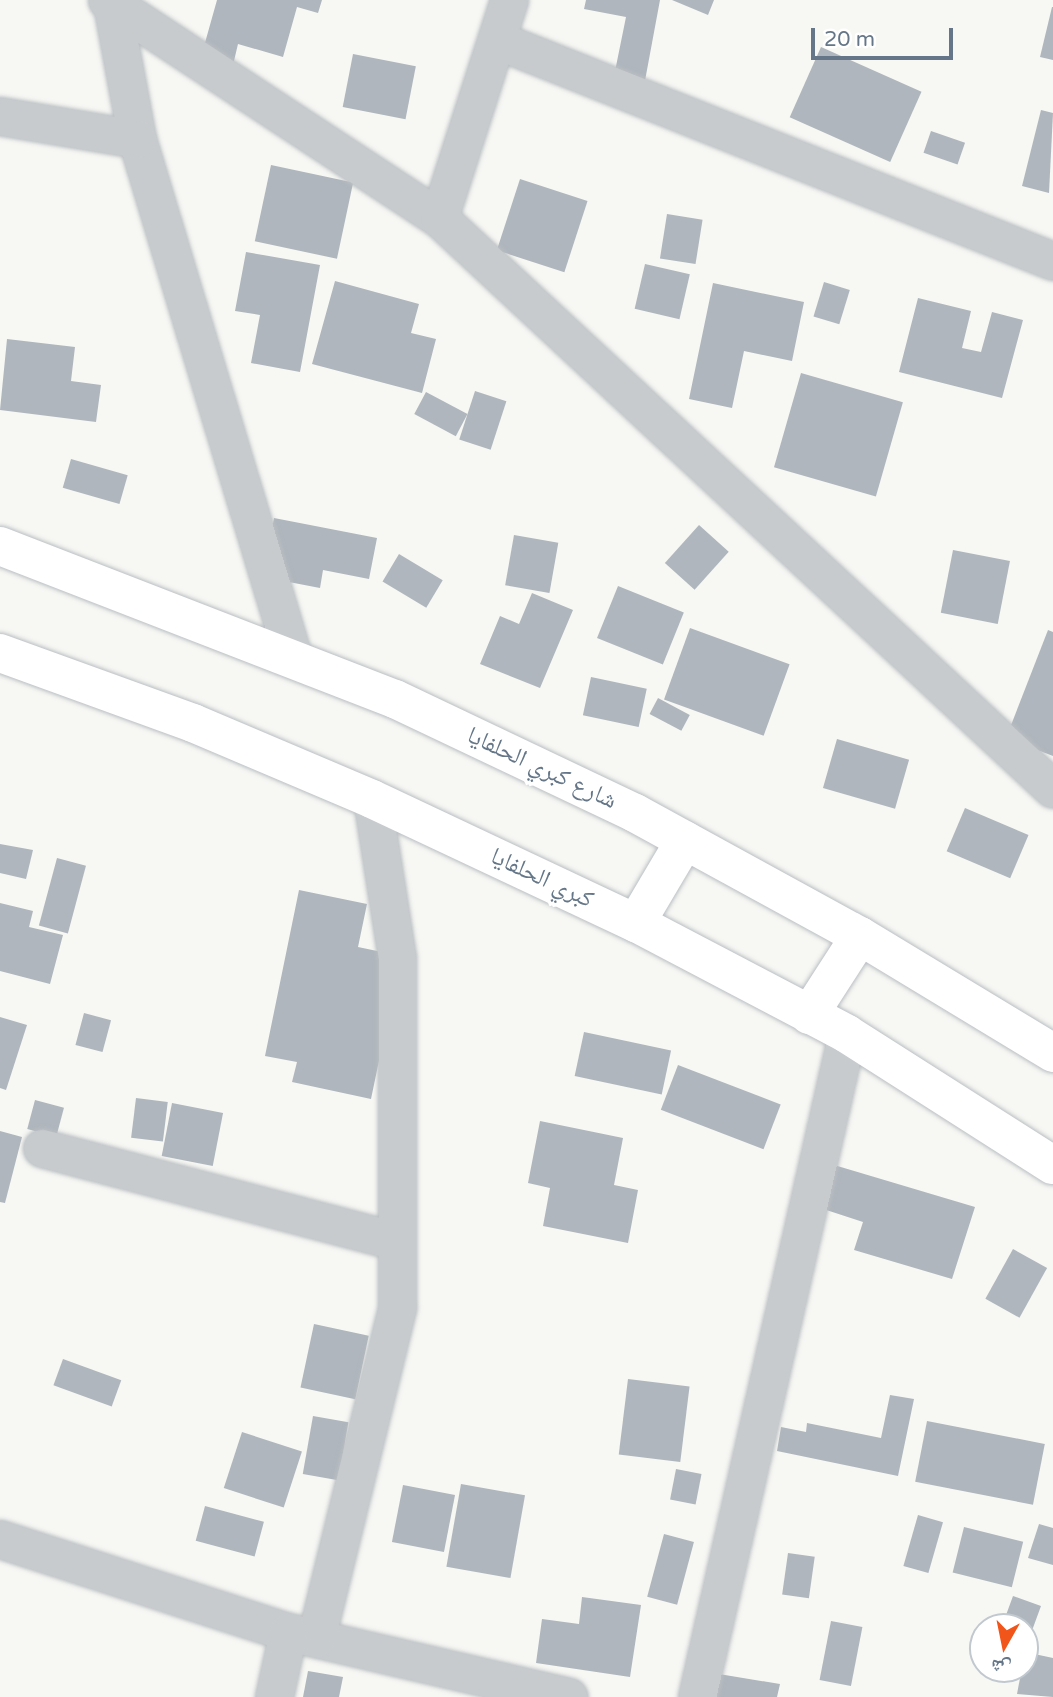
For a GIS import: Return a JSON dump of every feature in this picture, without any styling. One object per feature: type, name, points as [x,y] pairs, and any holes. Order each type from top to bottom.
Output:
[{"type":"main road","name":"شارع كبري الحلفايا","points":[[0,546],[396,699],[685,840],[860,936],[1053,1053]]},
{"type":"main road","name":"كبري الحلفايا","points":[[0,653],[192,723],[372,799],[636,923],[847,1034],[1053,1165]]},
{"type":"main road","points":[[636,923],[685,840]]},
{"type":"main road","points":[[809,1015],[860,936]]},
{"type":"street","points":[[439,218],[509,0]]},
{"type":"street","points":[[110,2],[138,139],[293,657]]},
{"type":"street","points":[[110,2],[439,218],[1053,789]]},
{"type":"street","points":[[497,40],[1053,261]]},
{"type":"street","points":[[0,116],[138,139]]},
{"type":"street","points":[[274,1697],[302,1635],[397,1307],[401,1034],[397,958],[372,799]]},
{"type":"street","points":[[697,1697],[847,1034]]},
{"type":"street","points":[[42,1148],[396,1241]]},
{"type":"street","points":[[0,1539],[302,1635],[569,1697]]},
{"type":"building","points":[[217,0],[322,0],[318,13],[297,7],[283,57],[238,44],[233,65],[201,57]]},
{"type":"building","points":[[586,0],[660,0],[644,86],[613,81],[626,17],[584,9]]},
{"type":"building","points":[[672,0],[714,0],[708,15]]},
{"type":"building","points":[[1053,7],[1053,60],[1040,57]]},
{"type":"building","points":[[821,47],[921,92],[890,162],[790,117]]},
{"type":"building","points":[[353,54],[416,66],[406,119],[343,107]]},
{"type":"building","points":[[1041,110],[1053,113],[1049,193],[1022,186]]},
{"type":"building","points":[[931,131],[965,143],[958,164],[924,153]]},
{"type":"building","points":[[271,165],[353,182],[337,259],[255,241]]},
{"type":"building","points":[[520,179],[588,201],[564,272],[497,250]]},
{"type":"building","points":[[667,214],[703,220],[696,264],[660,258]]},
{"type":"building","points":[[246,252],[320,265],[300,372],[251,363],[260,315],[235,311]]},
{"type":"building","points":[[645,264],[690,274],[679,319],[635,309]]},
{"type":"building","points":[[335,281],[419,304],[411,333],[436,339],[422,393],[312,364]]},
{"type":"building","points":[[824,282],[850,290],[839,324],[813,316]]},
{"type":"building","points":[[713,283],[804,302],[792,361],[744,351],[732,408],[689,399]]},
{"type":"building","points":[[918,298],[971,311],[962,348],[981,352],[992,312],[1023,320],[1002,398],[899,372]]},
{"type":"building","points":[[7,339],[75,347],[71,381],[101,385],[96,422],[0,410]]},
{"type":"building","points":[[801,373],[903,402],[876,496],[774,467]]},
{"type":"building","points":[[475,391],[506,401],[491,450],[459,440]]},
{"type":"building","points":[[426,392],[467,414],[456,436],[414,414]]},
{"type":"building","points":[[71,459],[128,475],[119,504],[63,488]]},
{"type":"building","points":[[274,518],[377,538],[369,579],[323,570],[320,588],[263,577]]},
{"type":"building","points":[[699,525],[729,552],[695,590],[665,563]]},
{"type":"building","points":[[514,535],[558,543],[549,593],[505,585]]},
{"type":"building","points":[[953,550],[1010,561],[998,624],[941,613]]},
{"type":"building","points":[[399,554],[443,580],[426,608],[383,581]]},
{"type":"building","points":[[618,586],[684,613],[663,665],[597,638]]},
{"type":"building","points":[[532,593],[573,610],[540,688],[480,664],[500,616],[519,624]]},
{"type":"building","points":[[690,628],[790,664],[764,736],[664,699]]},
{"type":"building","points":[[1048,630],[1053,632],[1053,756],[1006,738]]},
{"type":"building","points":[[591,677],[647,689],[639,727],[583,715]]},
{"type":"building","points":[[658,698],[690,715],[681,731],[650,714]]},
{"type":"building","points":[[837,739],[909,760],[895,809],[823,788]]},
{"type":"building","points":[[965,808],[1029,835],[1010,878],[947,851]]},
{"type":"building","points":[[0,844],[33,850],[26,879],[0,873]]},
{"type":"building","points":[[57,858],[86,866],[68,933],[39,926]]},
{"type":"building","points":[[299,890],[367,904],[358,947],[401,956],[371,1099],[292,1082],[297,1062],[265,1056]]},
{"type":"building","points":[[0,903],[33,911],[29,927],[63,935],[50,984],[0,971]]},
{"type":"building","points":[[84,1013],[111,1020],[103,1052],[75,1045]]},
{"type":"building","points":[[0,1017],[27,1025],[6,1090],[0,1088]]},
{"type":"building","points":[[584,1032],[671,1051],[662,1095],[575,1076]]},
{"type":"building","points":[[678,1065],[781,1104],[763,1149],[661,1110]]},
{"type":"building","points":[[136,1098],[168,1102],[163,1142],[131,1138]]},
{"type":"building","points":[[35,1100],[64,1108],[56,1137],[27,1129]]},
{"type":"building","points":[[172,1103],[223,1113],[213,1166],[162,1156]]},
{"type":"building","points":[[540,1121],[623,1138],[614,1185],[638,1190],[628,1243],[543,1226],[550,1188],[528,1183]]},
{"type":"building","points":[[0,1131],[22,1137],[5,1203],[0,1202]]},
{"type":"building","points":[[824,1162],[975,1207],[952,1279],[854,1250],[863,1222],[811,1205]]},
{"type":"building","points":[[1013,1249],[1047,1268],[1019,1318],[985,1299]]},
{"type":"building","points":[[314,1324],[369,1336],[355,1399],[300,1388]]},
{"type":"building","points":[[63,1359],[121,1380],[112,1407],[53,1385]]},
{"type":"building","points":[[628,1379],[690,1387],[680,1462],[619,1454]]},
{"type":"building","points":[[890,1395],[914,1399],[898,1476],[777,1451],[781,1427],[806,1432],[807,1423],[881,1438]]},
{"type":"building","points":[[313,1416],[348,1422],[338,1480],[303,1474]]},
{"type":"building","points":[[927,1421],[1045,1444],[1033,1505],[915,1482]]},
{"type":"building","points":[[242,1432],[302,1451],[284,1508],[224,1488]]},
{"type":"building","points":[[676,1469],[702,1474],[696,1504],[670,1499]]},
{"type":"building","points":[[461,1484],[525,1495],[510,1578],[446,1567]]},
{"type":"building","points":[[403,1485],[455,1495],[444,1552],[392,1542]]},
{"type":"building","points":[[205,1506],[264,1522],[255,1557],[196,1541]]},
{"type":"building","points":[[918,1515],[943,1522],[928,1573],[903,1566]]},
{"type":"building","points":[[1039,1524],[1053,1528],[1053,1565],[1028,1558]]},
{"type":"building","points":[[964,1527],[1023,1542],[1012,1587],[953,1573]]},
{"type":"building","points":[[664,1534],[694,1542],[677,1605],[647,1597]]},
{"type":"building","points":[[788,1553],[815,1557],[809,1598],[782,1595]]},
{"type":"building","points":[[1013,1596],[1041,1606],[1038,1613],[1007,1613]]},
{"type":"building","points":[[582,1597],[641,1605],[630,1677],[536,1663],[542,1619],[579,1624]]},
{"type":"building","points":[[831,1621],[862,1627],[851,1686],[820,1680]]},
{"type":"building","points":[[1039,1655],[1053,1658],[1053,1697],[1017,1694],[1019,1683],[1039,1683]]},
{"type":"building","points":[[308,1671],[343,1677],[339,1697],[303,1697]]},
{"type":"building","points":[[719,1674],[780,1684],[777,1697],[715,1697]]}]
